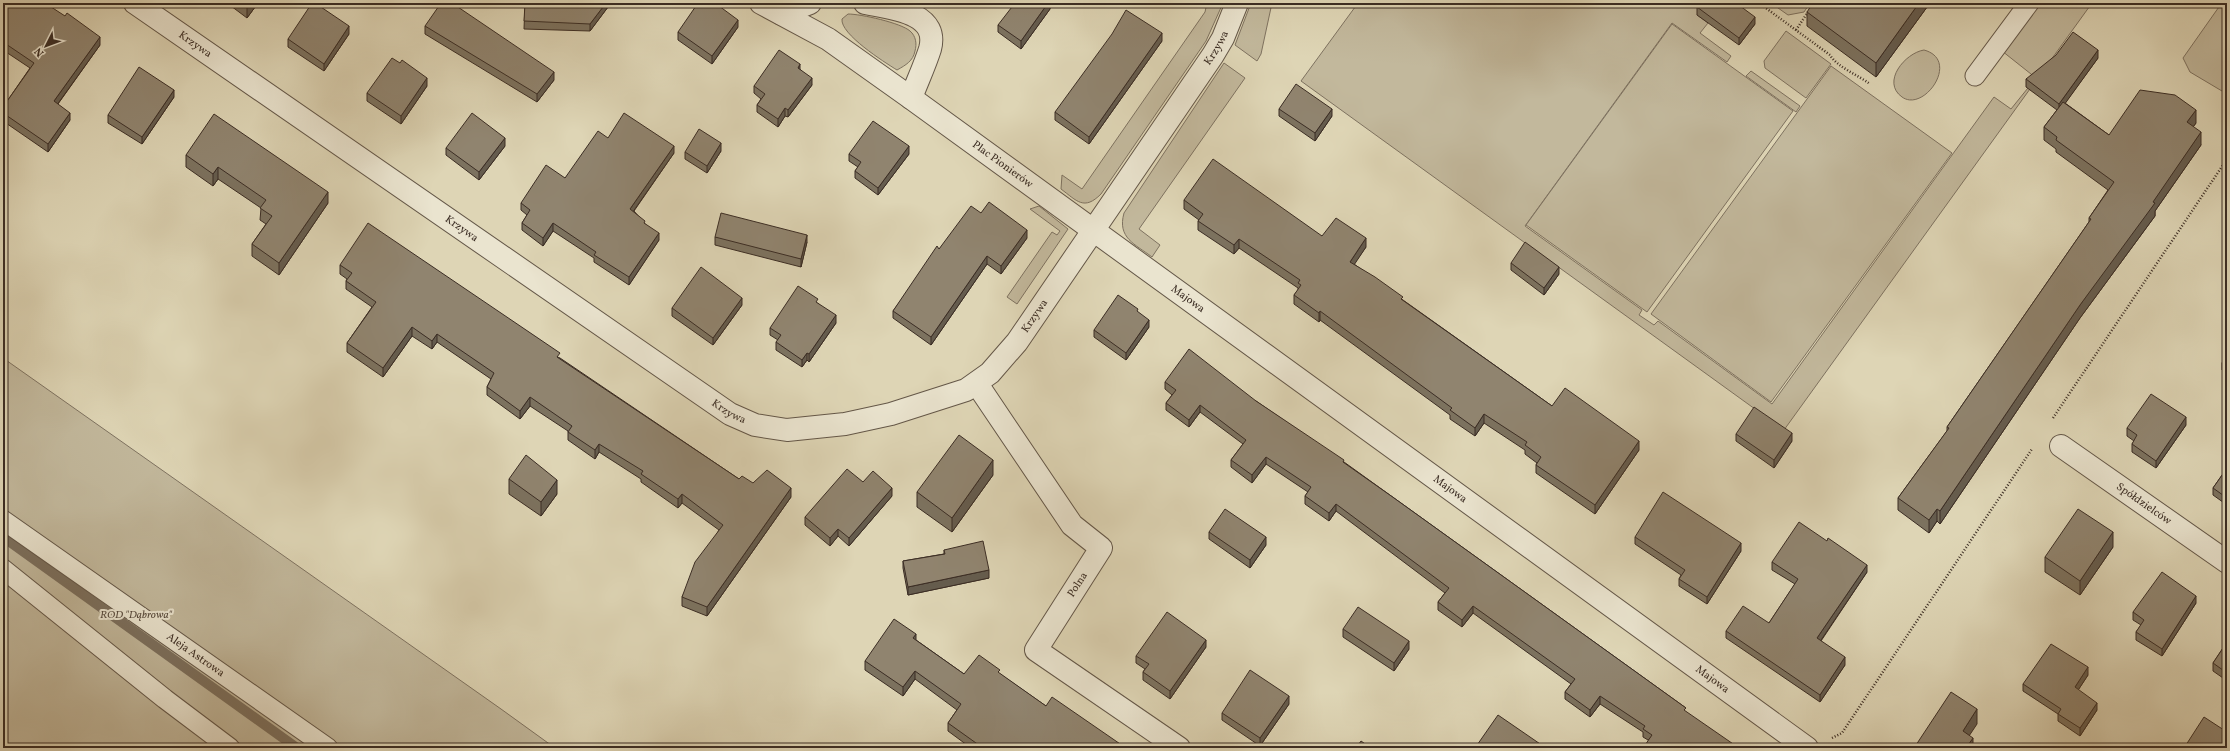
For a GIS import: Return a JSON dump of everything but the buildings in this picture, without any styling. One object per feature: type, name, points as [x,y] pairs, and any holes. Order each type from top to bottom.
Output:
[{"type":"street","name":"Krzywa","points":[[135,3],[730,414],[743,420],[773,429],[787,430],[845,424],[891,414],[925,404],[955,394],[977,384],[1003,360],[1094,230],[1212,55],[1223,38],[1237,3]]},
{"type":"street","name":"Plac Pionierów","points":[[761,3],[828,39],[1094,230]]},
{"type":"street","points":[[782,14],[810,3]]},
{"type":"street","points":[[865,3],[904,10],[922,20],[931,33],[930,49],[911,98]]},
{"type":"street","name":"Majowa","points":[[1094,230],[1807,748]]},
{"type":"street","name":"Polna","points":[[977,384],[1072,525],[1102,548],[1036,650],[1179,748]]},
{"type":"street","name":"Spółdzielców","points":[[2061,446],[2227,562]]},
{"type":"lane","points":[[1975,76],[2029,3]]},
{"type":"lane","name":"Aleja Astrowa","points":[[3,520],[328,748]]},
{"type":"lane","points":[[3,569],[165,699],[230,748]]},
{"type":"path","points":[[1759,3],[1830,55],[1833,61],[1844,69],[1852,71],[1870,84]]},
{"type":"path","points":[[1796,30],[1811,8]]},
{"type":"path","points":[[2050,423],[2227,159]]},
{"type":"path","points":[[1828,738],[1842,733],[2037,443]]},
{"type":"green space","points":[[1207,3],[1223,3],[1206,41],[1101,194],[1090,202],[1085,203],[1076,200],[1061,189],[1062,175],[1082,189],[1205,12]]},
{"type":"green space","points":[[1251,3],[1272,3],[1261,54],[1257,61],[1235,45]]},
{"type":"green space","points":[[1358,3],[1705,3],[1697,15],[1708,23],[1700,33],[1731,56],[1727,62],[1672,23],[1525,226],[1642,310],[1639,315],[1654,325],[1658,321],[1772,404],[1994,97],[2011,109],[2036,78],[2002,51],[2038,3],[2092,3],[1784,430],[1301,81]]},
{"type":"green space","points":[[1771,3],[1810,3],[1804,12],[1788,15]]},
{"type":"green space","points":[[2227,3],[2227,94],[2190,72],[2183,58],[2221,4]]},
{"type":"green space","points":[[848,14],[880,20],[898,25],[910,31],[914,35],[916,43],[916,48],[911,60],[897,70],[873,54],[855,40],[843,25],[842,19]]},
{"type":"green space","points":[[1672,24],[1793,111],[1647,312],[1526,225]]},
{"type":"green space","points":[[1786,31],[1831,64],[1806,98],[1765,68],[1764,61]]},
{"type":"green space","points":[[1924,50],[1935,56],[1939,64],[1939,73],[1935,83],[1928,92],[1920,98],[1911,100],[1902,97],[1896,91],[1894,84],[1898,69],[1910,56]]},
{"type":"green space","points":[[1224,63],[1245,78],[1139,229],[1160,245],[1152,257],[1129,240],[1125,234],[1122,222],[1124,213]]},
{"type":"green space","points":[[1831,66],[1952,153],[1771,402],[1651,314]]},
{"type":"green space","points":[[1751,71],[1800,106],[1796,112],[1746,76]]},
{"type":"green space","points":[[1039,206],[1068,229],[1017,304],[1007,297],[1052,232],[1057,235],[1060,231],[1030,209]]},
{"type":"green space","name":"ROD \"Dąbrowa\"","points":[[3,358],[501,709],[555,748],[3,748]]},
{"type":"waterway","points":[[3,537],[297,748]]}]
